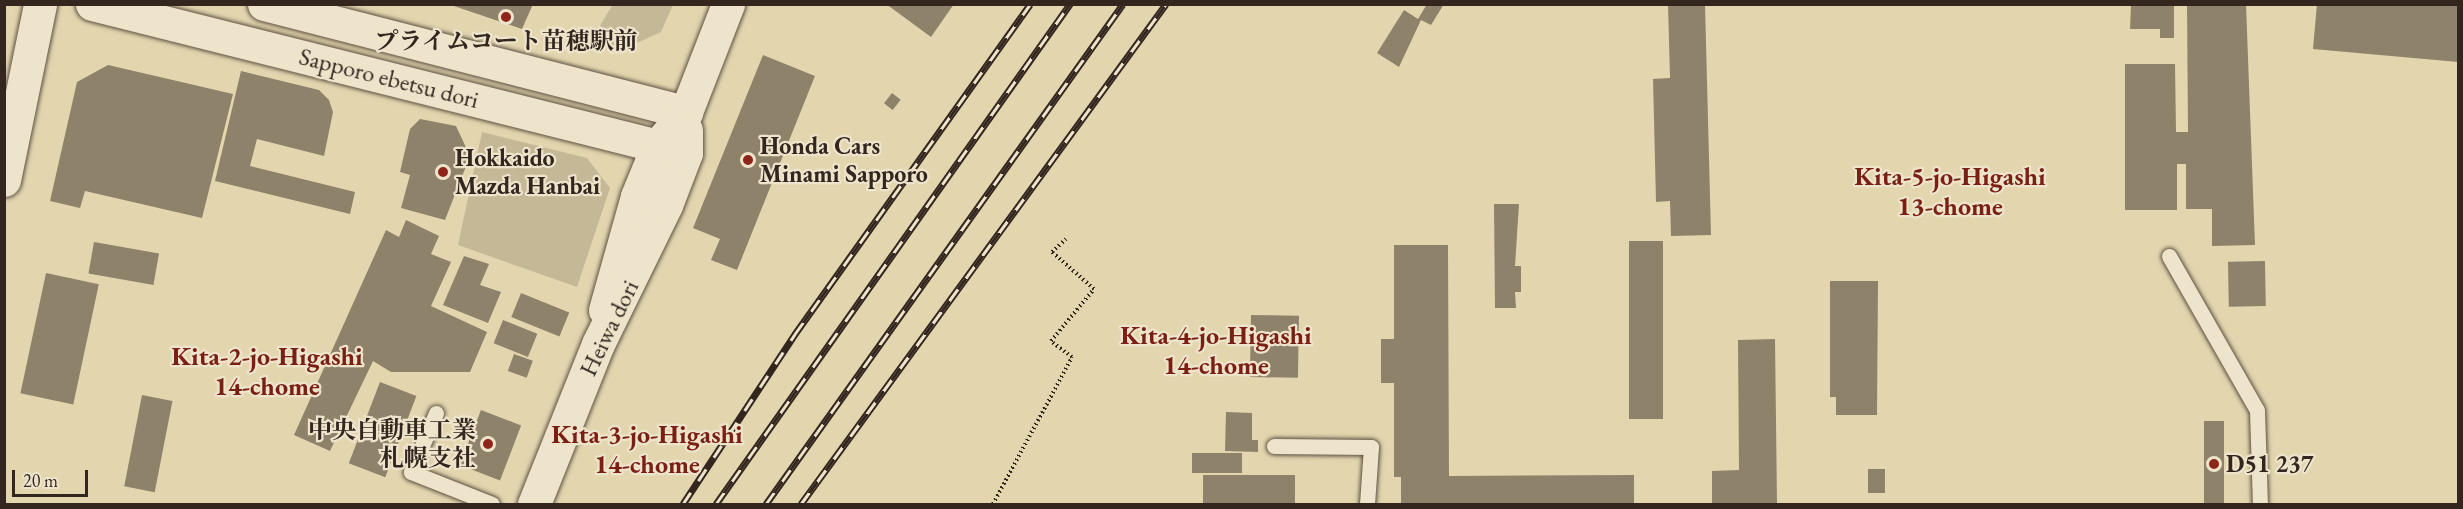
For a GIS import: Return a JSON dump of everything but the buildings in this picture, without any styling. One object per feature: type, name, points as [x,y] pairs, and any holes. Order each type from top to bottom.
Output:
[{"type":"street","points":[[4,180],[40,4]]},
{"type":"street","name":"Sapporo ebetsu dori","points":[[92,4],[672,149]]},
{"type":"street","name":"Sapporo ebetsu dori","points":[[264,4],[686,112]]},
{"type":"street","points":[[672,149],[728,4]]},
{"type":"street","name":"Heiwa dori","points":[[534,504],[598,344],[639,267],[672,149]]},
{"type":"lane","points":[[2169,256],[2257,410],[2260,504]]},
{"type":"lane","points":[[436,413],[411,472],[492,504]]},
{"type":"lane","points":[[1274,446],[1371,447],[1367,504]]},
{"type":"path","points":[[993,504],[1072,357],[1052,341],[1094,290],[1052,252],[1066,239]]},
{"type":"shaded area","points":[[613,4],[673,5],[661,32],[628,47],[589,44]]},
{"type":"shaded area","points":[[482,132],[587,158],[610,188],[577,287],[458,245]]},
{"type":"railway","points":[[683,504],[795,334],[1030,4]]},
{"type":"railway","points":[[716,504],[1070,4]]},
{"type":"railway","points":[[766,504],[1123,4]]},
{"type":"railway","points":[[801,504],[1166,4]]},
{"type":"place","name":"プライムコート苗穂駅前","points":[[506,17]]},
{"type":"place","name":"Honda Cars Minami Sapporo","points":[[748,160]]},
{"type":"place","name":"Hokkaido Mazda Hanbai","points":[[443,172]]},
{"type":"place","name":"中央自動車工業 札幌支社","points":[[488,444]]},
{"type":"place","name":"D51 237","points":[[2214,464]]},
{"type":"district","name":"Kita-5-jo-Higashi 13-chome","points":[[1950,192]]},
{"type":"district","name":"Kita-4-jo-Higashi 14-chome","points":[[1216,351]]},
{"type":"district","name":"Kita-2-jo-Higashi 14-chome","points":[[267,372]]},
{"type":"district","name":"Kita-3-jo-Higashi 14-chome","points":[[647,450]]}]
